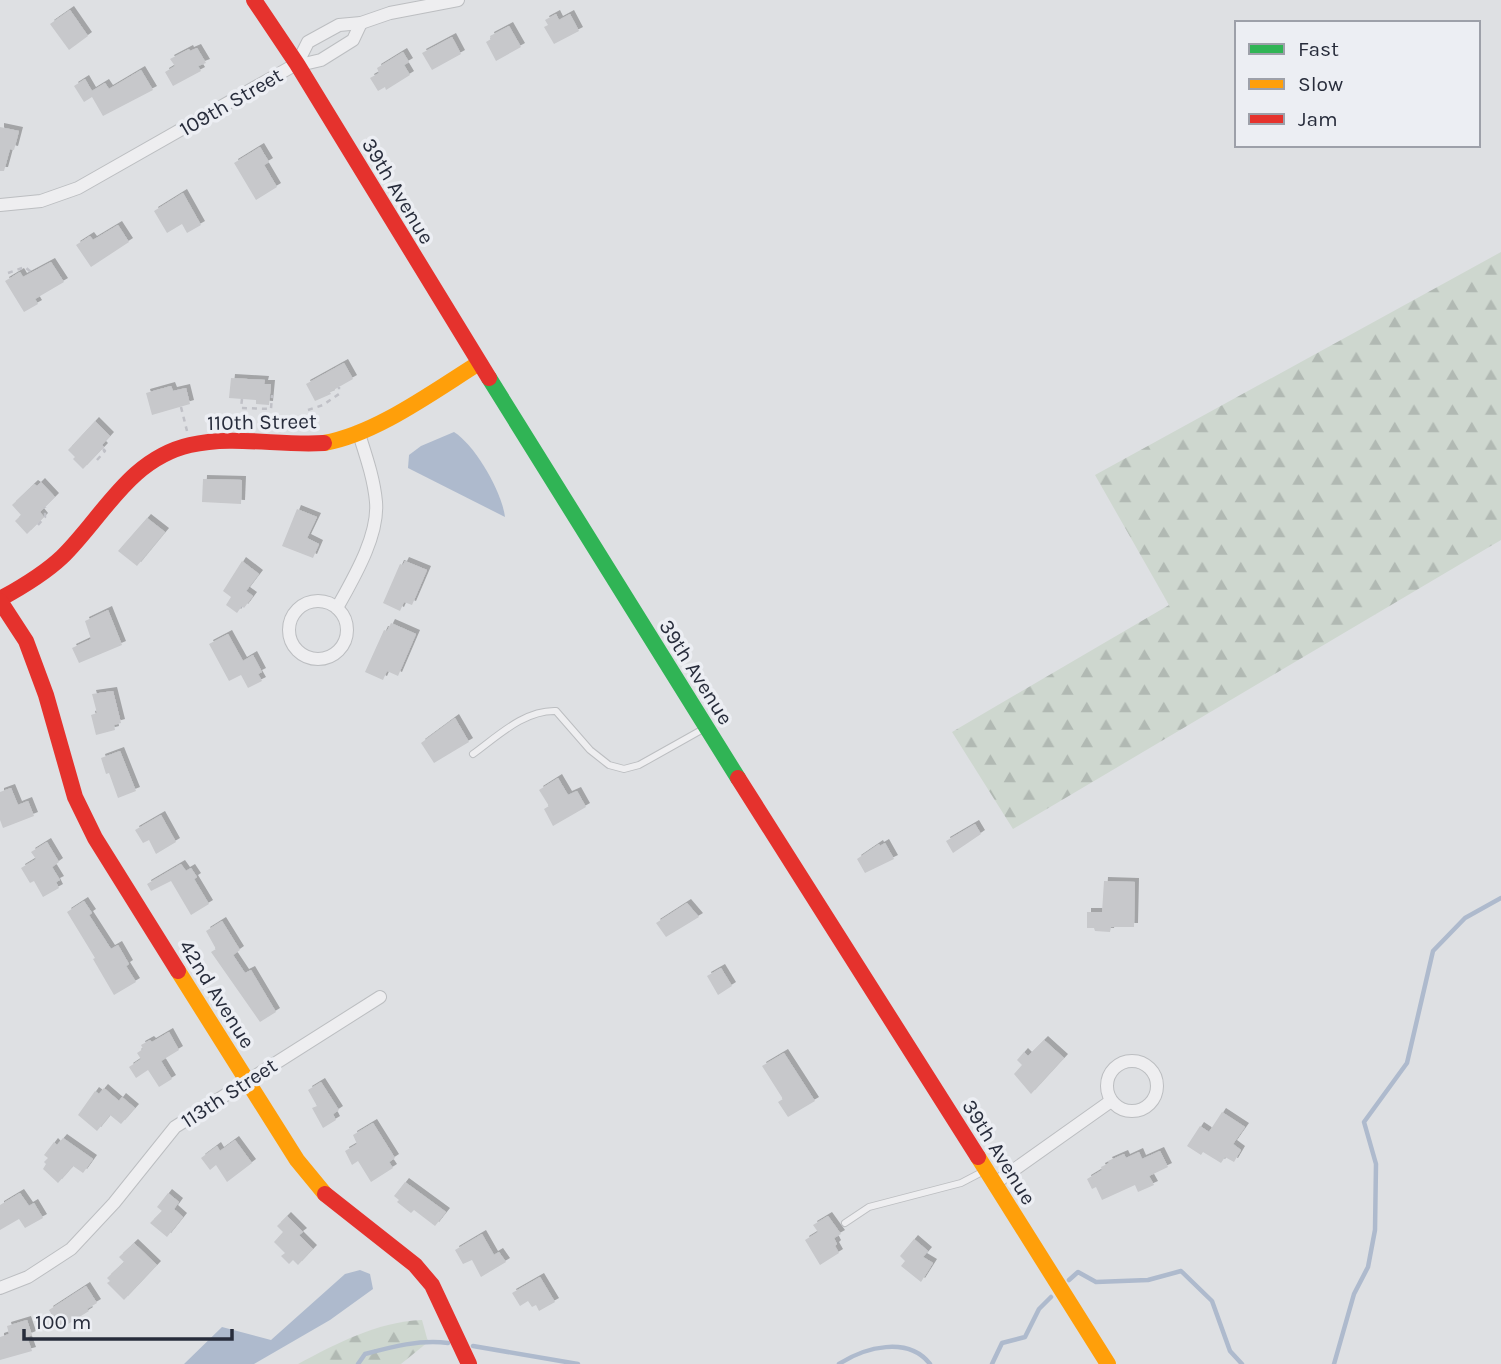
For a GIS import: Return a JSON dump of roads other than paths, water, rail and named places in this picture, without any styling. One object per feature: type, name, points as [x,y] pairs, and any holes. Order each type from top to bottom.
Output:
[{"type":"main road","name":"39th Avenue","points":[[254,0],[297,64],[706,727],[1108,1364]]},
{"type":"main road","name":"110th Street","points":[[0,600],[38,578],[68,552],[115,494],[143,467],[171,451],[221,441],[287,445],[326,443],[359,434],[479,363]]},
{"type":"main road","name":"42nd Avenue","points":[[0,600],[26,641],[46,695],[75,797],[95,838],[297,1160],[326,1195],[415,1265],[432,1286],[469,1364]]},
{"type":"street","points":[[297,64],[308,42],[339,25],[361,23],[390,13],[458,0]]},
{"type":"street","name":"109th Street","points":[[0,205],[41,201],[78,188],[297,64],[321,60],[353,40],[361,23]]},
{"type":"street","points":[[337,608],[358,570],[376,522],[376,502],[359,434]]},
{"type":"street","points":[[320,600],[337,608],[347,624],[344,643],[338,650],[321,659],[312,658],[296,649],[288,631],[294,612],[310,601],[320,600]]},
{"type":"street","name":"113th Street","points":[[0,1288],[28,1277],[71,1249],[114,1203],[175,1127],[380,997]]},
{"type":"street","points":[[1138,1061],[1153,1070],[1157,1093],[1148,1107],[1124,1111],[1111,1101],[1107,1084],[1113,1069],[1121,1063],[1138,1061]]},
{"type":"street","points":[[994,1184],[1111,1101]]},
{"type":"lane","points":[[473,754],[526,716],[544,711],[556,711],[590,750],[609,765],[624,769],[639,765],[706,727]]},
{"type":"lane","points":[[845,1223],[869,1207],[961,1183],[985,1170]]},
{"type":"water","points":[[454,432],[479,458],[499,495],[505,517],[408,468],[409,455],[421,446]]},
{"type":"water","points":[[360,1270],[370,1274],[373,1289],[330,1320],[254,1364],[184,1364],[222,1327],[271,1340],[345,1274]]},
{"type":"waterway","points":[[1334,1364],[1354,1294],[1368,1267],[1375,1230],[1376,1164],[1364,1122],[1407,1063],[1433,951],[1465,918],[1501,898]]},
{"type":"waterway","points":[[1069,1280],[1078,1272],[1096,1282],[1148,1280],[1181,1271],[1212,1301],[1230,1351],[1242,1364]]},
{"type":"waterway","points":[[992,1364],[1002,1343],[1025,1337],[1039,1309],[1051,1297]]},
{"type":"waterway","points":[[358,1364],[365,1354],[385,1349],[417,1343],[448,1343]]},
{"type":"waterway","points":[[473,1346],[578,1364]]},
{"type":"waterway","points":[[839,1364],[861,1353],[886,1347],[910,1350],[921,1355],[930,1364]]}]
